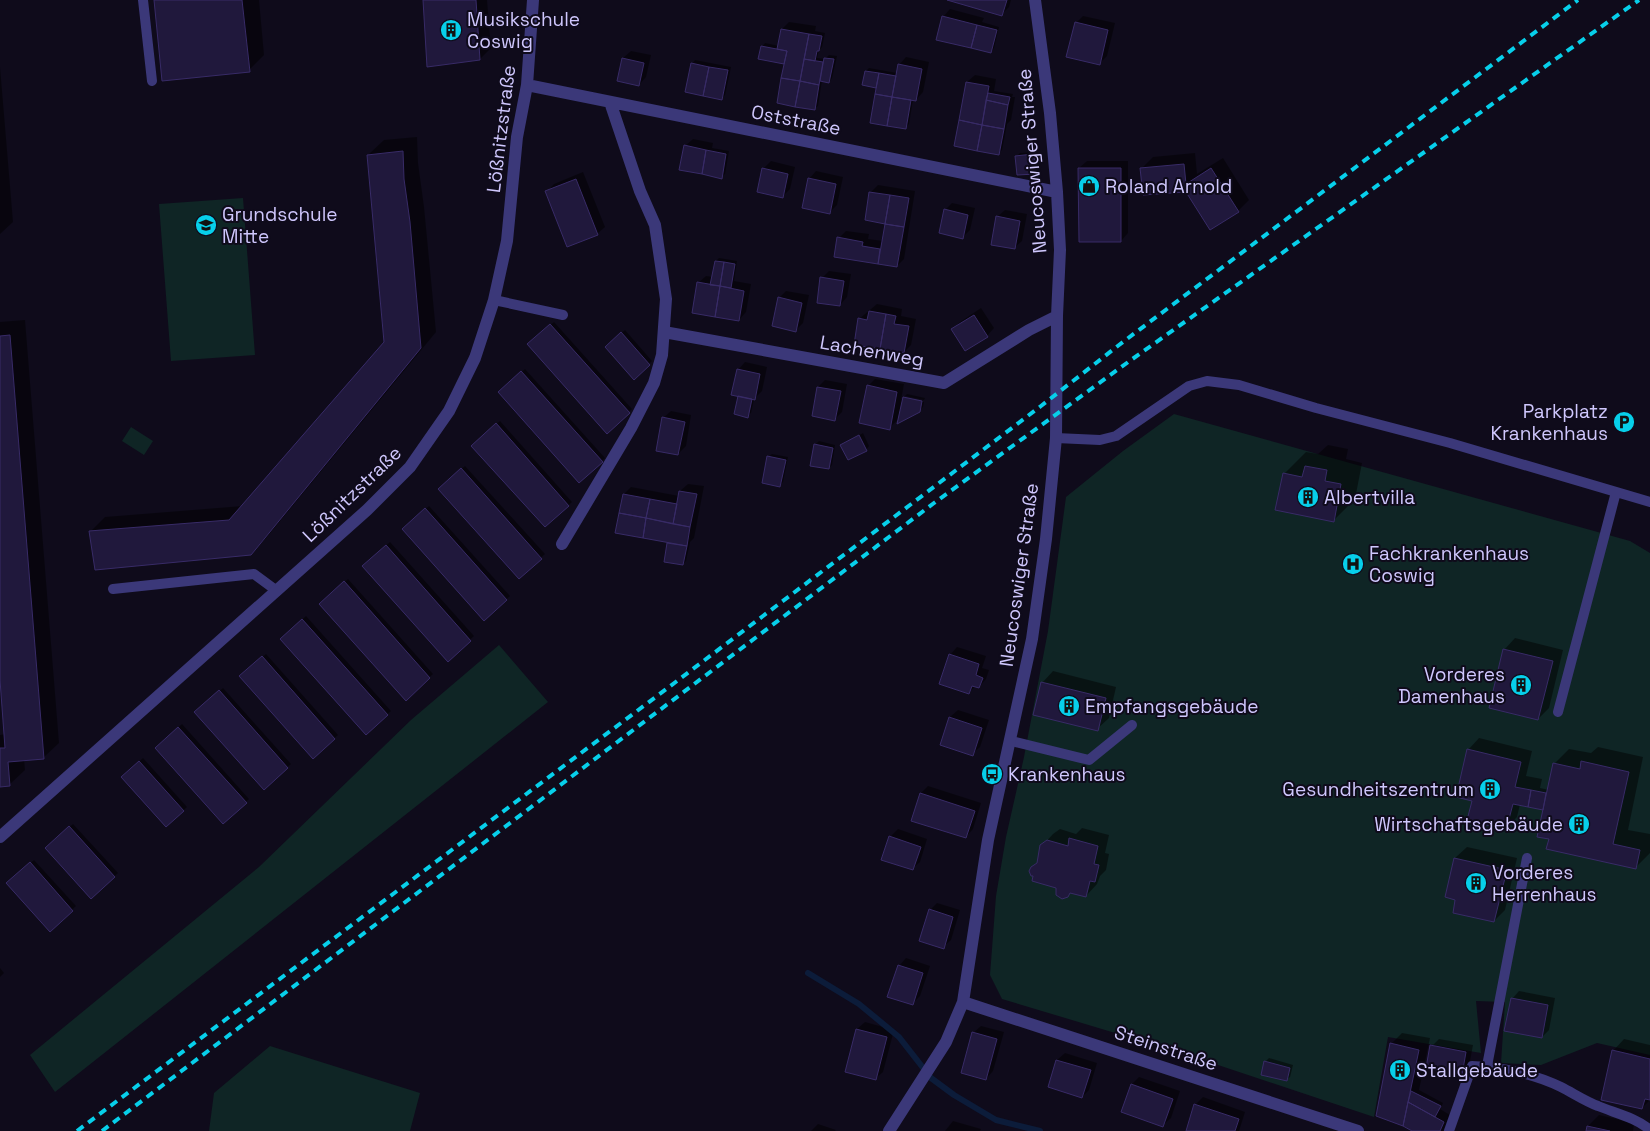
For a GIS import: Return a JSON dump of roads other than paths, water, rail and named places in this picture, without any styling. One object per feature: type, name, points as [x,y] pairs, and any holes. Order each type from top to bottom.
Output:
[{"type":"street","name":"Lößnitzstraße","points":[[0,837],[367,510],[410,467],[454,402],[475,358],[494,300],[507,241],[518,137],[527,85],[533,0]]},
{"type":"street","name":"Neucoswiger Straße","points":[[889,1131],[946,1042],[962,1002],[988,840],[1011,741],[1033,630],[1046,539],[1056,438],[1057,316],[1060,250],[1050,113],[1035,0]]},
{"type":"street","name":"Oststraße","points":[[527,85],[1057,192]]},
{"type":"street","points":[[562,544],[632,428],[654,383],[662,355],[666,299],[655,225],[640,191],[610,102]]},
{"type":"street","name":"Lachenweg","points":[[664,332],[944,384],[1029,330],[1057,316]]},
{"type":"street","name":"Steinstraße","points":[[962,1002],[1358,1131]]},
{"type":"lane","points":[[143,0],[152,81]]},
{"type":"lane","points":[[494,300],[563,315]]},
{"type":"lane","points":[[1056,438],[1100,440],[1116,436],[1189,386],[1207,381],[1239,385],[1316,408],[1450,443],[1650,502]]},
{"type":"lane","points":[[1558,712],[1616,492]]},
{"type":"lane","points":[[113,589],[254,574],[277,591]]},
{"type":"lane","points":[[1011,741],[1089,760],[1132,725]]},
{"type":"lane","points":[[1487,1066],[1527,858]]},
{"type":"lane","points":[[1449,1131],[1472,1066],[1494,1067],[1559,1086],[1591,1103],[1636,1121],[1650,1130]]},
{"type":"waterway","points":[[808,973],[859,1004],[899,1037],[931,1078],[954,1095],[996,1120],[1040,1131]]},
{"type":"railway","points":[[77,1131],[669,687],[1119,345],[1578,0]]},
{"type":"railway","points":[[102,1131],[934,503],[1131,360],[1639,0]]},
{"type":"place","name":"Musikschule Coswig","points":[[451,30]]},
{"type":"place","name":"Roland Arnold","points":[[1089,186]]},
{"type":"place","name":"Grundschule Mitte","points":[[206,225]]},
{"type":"place","name":"Parkplatz Krankenhaus","points":[[1624,422]]},
{"type":"place","name":"Albertvilla","points":[[1308,497]]},
{"type":"place","name":"Fachkrankenhaus Coswig","points":[[1353,564]]},
{"type":"place","name":"Vorderes Damenhaus","points":[[1521,685]]},
{"type":"place","name":"Empfangsgebäude","points":[[1069,706]]},
{"type":"place","name":"Krankenhaus","points":[[992,774]]},
{"type":"place","name":"Gesundheitszentrum","points":[[1490,789]]},
{"type":"place","name":"Wirtschaftsgebäude","points":[[1579,824]]},
{"type":"place","name":"Vorderes Herrenhaus","points":[[1476,883]]},
{"type":"place","name":"Stallgebäude","points":[[1400,1070]]}]
